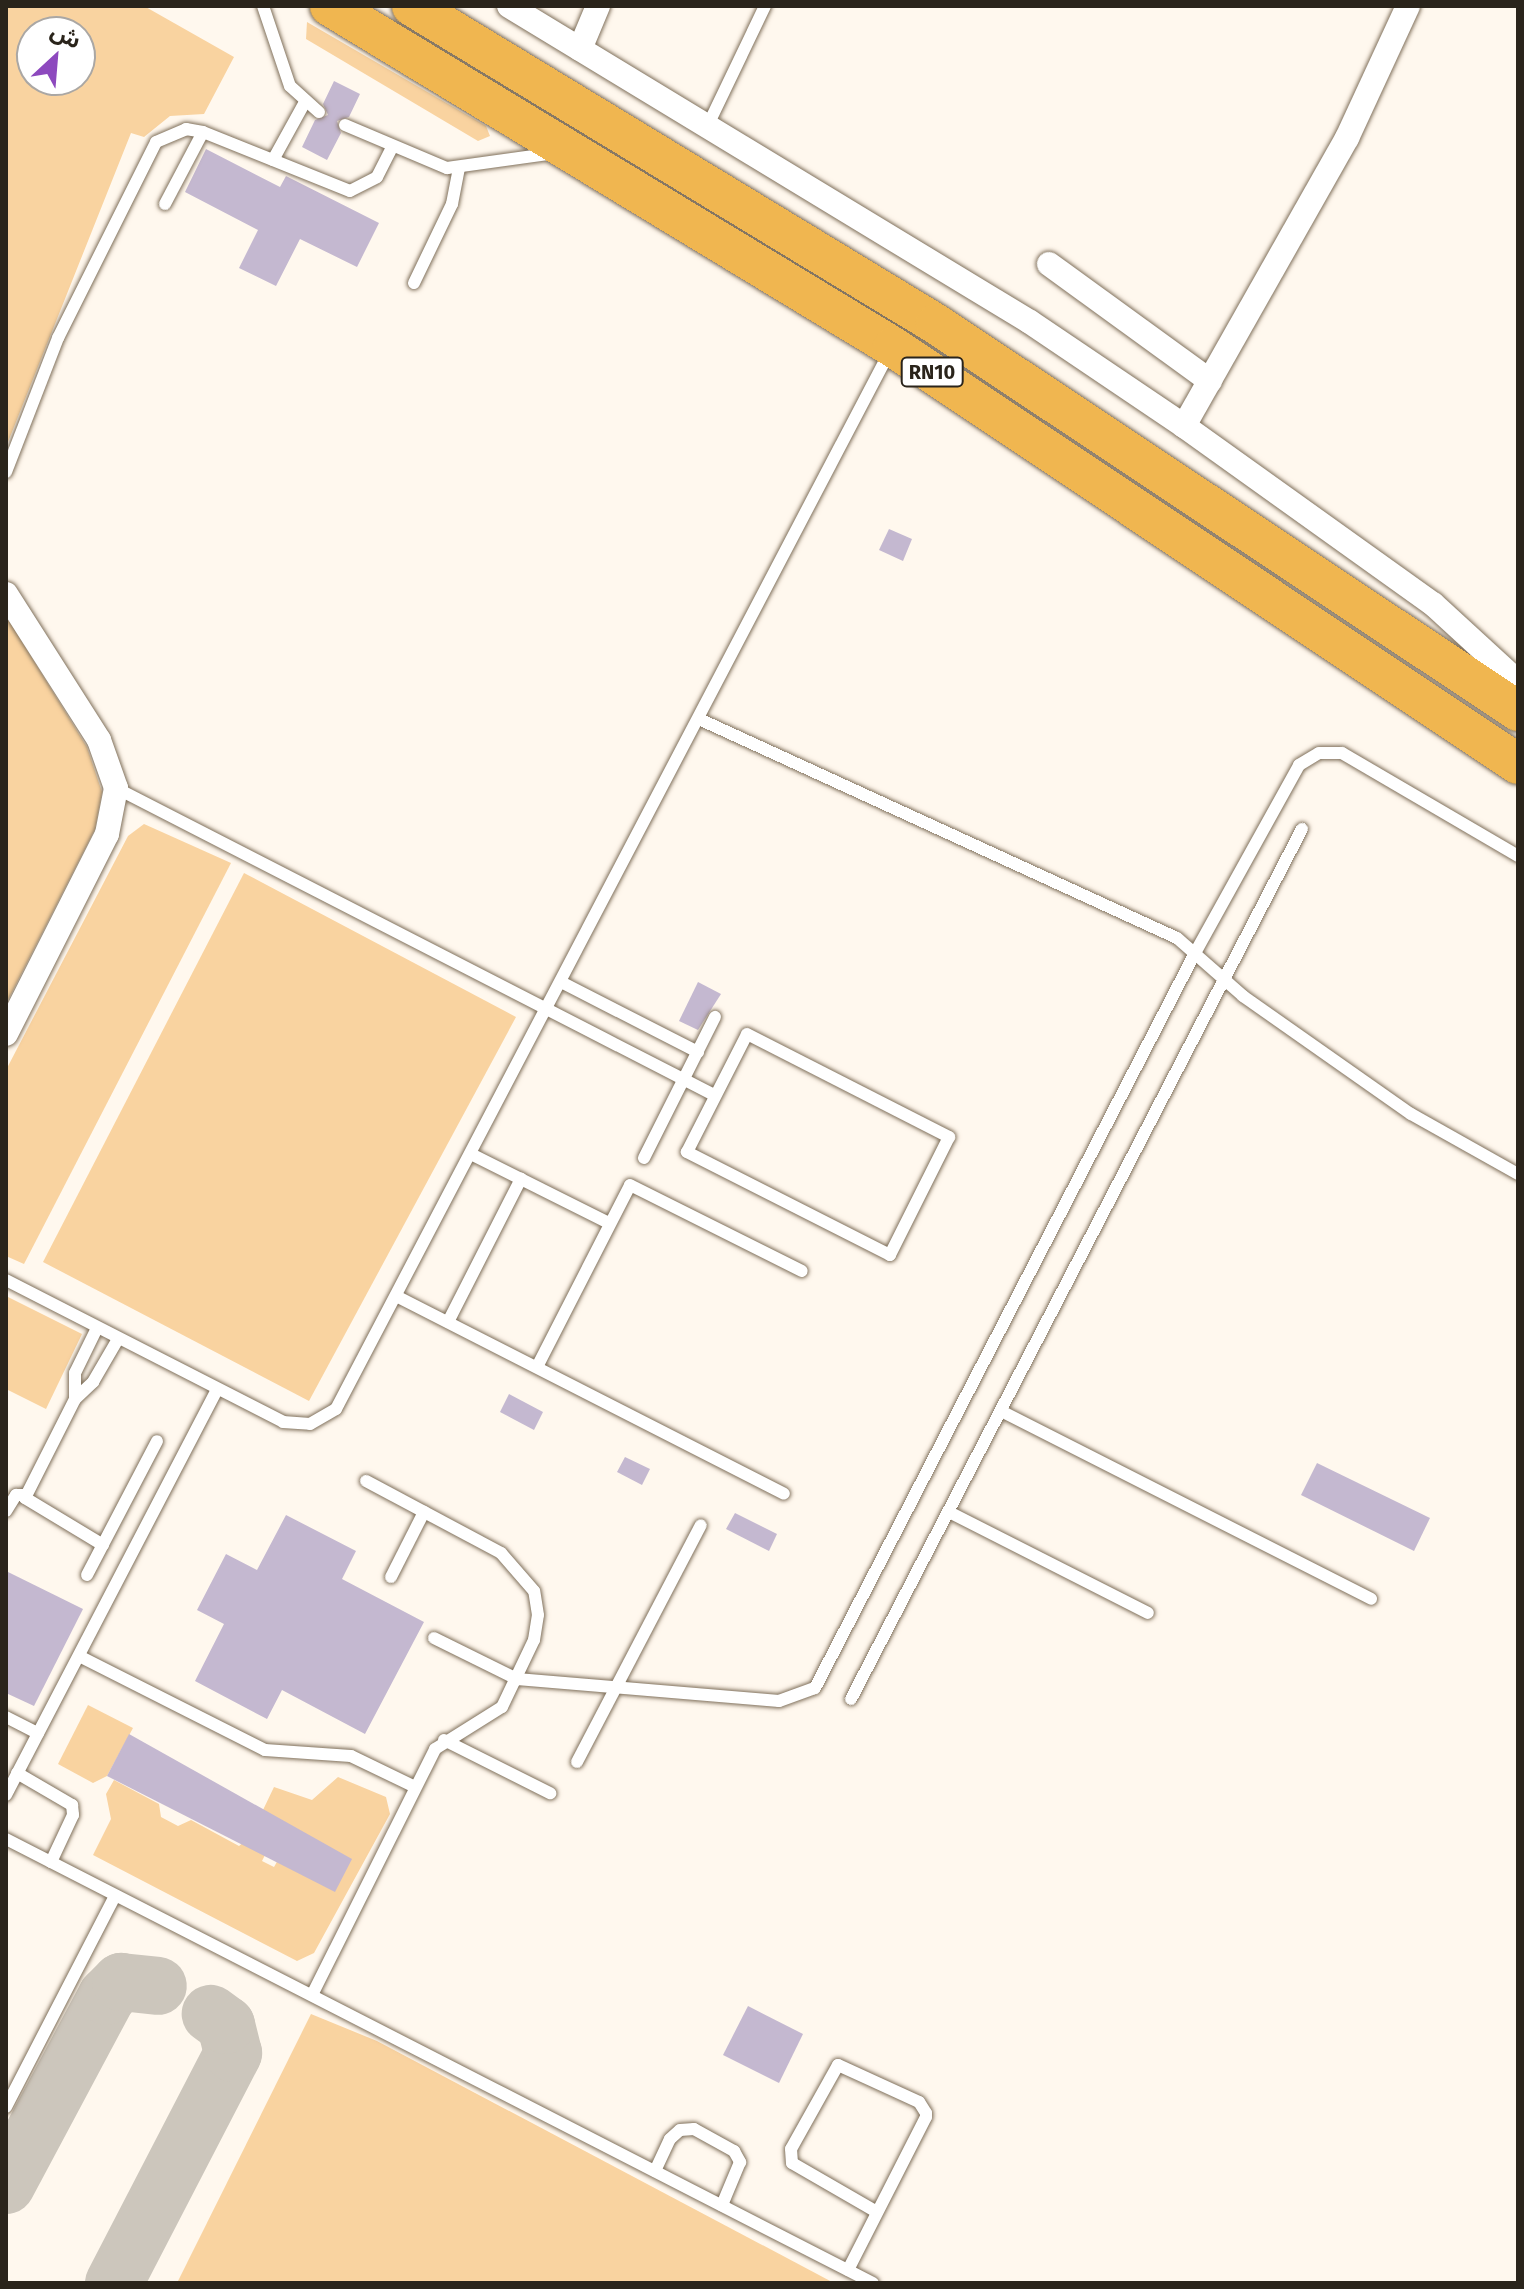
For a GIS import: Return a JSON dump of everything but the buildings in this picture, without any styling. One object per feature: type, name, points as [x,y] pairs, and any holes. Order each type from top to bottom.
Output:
[{"type":"highway","name":"RN10","points":[[330,6],[893,347],[1518,764]]},
{"type":"highway","name":"RN10","points":[[412,6],[936,324],[1518,711]]},
{"type":"street","points":[[509,6],[1030,322],[1184,426],[1433,604],[1518,682]]},
{"type":"street","points":[[580,49],[598,6]]},
{"type":"street","points":[[1184,426],[1347,138],[1408,6]]},
{"type":"street","points":[[1049,264],[1210,381]]},
{"type":"street","points":[[6,594],[99,740],[116,788],[107,834],[6,1034]]},
{"type":"lane","points":[[263,6],[285,76],[305,102],[319,112]]},
{"type":"lane","points":[[708,125],[765,6]]},
{"type":"lane","points":[[273,160],[305,102]]},
{"type":"lane","points":[[345,125],[392,148],[459,169],[568,150]]},
{"type":"lane","points":[[6,472],[58,338],[148,156],[170,132],[203,132],[350,191],[377,177],[392,148]]},
{"type":"lane","points":[[165,204],[203,132]]},
{"type":"lane","points":[[414,283],[452,204],[459,169]]},
{"type":"lane","points":[[6,1280],[283,1422],[324,1418],[347,1394],[893,347]]},
{"type":"lane","points":[[699,719],[1171,934],[1224,981],[1411,1114],[1518,1174]]},
{"type":"lane","points":[[434,1638],[517,1679],[779,1701],[815,1688],[1195,953],[1287,782],[1319,753],[1342,753],[1518,856]]},
{"type":"lane","points":[[116,788],[714,1095]]},
{"type":"lane","points":[[851,1699],[1302,829]]},
{"type":"lane","points":[[561,982],[698,1052]]},
{"type":"lane","points":[[644,1158],[715,1017]]},
{"type":"lane","points":[[749,1034],[949,1139],[888,1256],[689,1154],[714,1095],[749,1034]]},
{"type":"lane","points":[[471,1154],[609,1223]]},
{"type":"lane","points":[[448,1322],[521,1179]]},
{"type":"lane","points":[[537,1367],[609,1223],[633,1184],[802,1271]]},
{"type":"lane","points":[[398,1297],[784,1494]]},
{"type":"lane","points":[[75,1399],[75,1373],[97,1328]]},
{"type":"lane","points":[[103,1545],[27,1505],[26,1495],[75,1399],[93,1382],[118,1339]]},
{"type":"lane","points":[[6,1795],[217,1390]]},
{"type":"lane","points":[[1001,1411],[1371,1599]]},
{"type":"lane","points":[[87,1575],[157,1441]]},
{"type":"lane","points":[[312,1995],[415,1787],[444,1740],[492,1718],[517,1679],[534,1640],[534,1591],[501,1553],[366,1481]]},
{"type":"lane","points":[[6,1511],[16,1495],[26,1495]]},
{"type":"lane","points":[[391,1577],[424,1512]]},
{"type":"lane","points":[[949,1512],[1148,1613]]},
{"type":"lane","points":[[577,1762],[701,1525]]},
{"type":"lane","points":[[79,1656],[265,1750],[351,1756],[415,1787]]},
{"type":"lane","points":[[6,1717],[38,1733]]},
{"type":"lane","points":[[444,1740],[550,1793]]},
{"type":"lane","points":[[17,1773],[72,1805],[73,1815],[51,1862]]},
{"type":"lane","points":[[6,1839],[873,2283]]},
{"type":"lane","points":[[6,2107],[115,1896]]},
{"type":"lane","points":[[848,2270],[877,2212],[925,2108],[838,2065],[791,2149],[792,2163],[877,2212]]},
{"type":"lane","points":[[655,2171],[670,2139],[680,2130],[694,2129],[734,2151],[740,2162],[722,2205]]},
{"type":"shaded area","points":[[6,6],[144,6],[234,57],[204,114],[170,116],[144,137],[131,133],[6,447]]},
{"type":"shaded area","points":[[307,22],[486,126],[490,136],[478,141],[306,39]]},
{"type":"shaded area","points":[[6,616],[87,747],[102,792],[95,829],[6,1004]]},
{"type":"shaded area","points":[[144,824],[231,863],[24,1264],[6,1256],[6,1070],[128,836]]},
{"type":"shaded area","points":[[244,873],[516,1017],[309,1401],[43,1262]]},
{"type":"shaded area","points":[[6,1296],[82,1334],[46,1409],[6,1389]]},
{"type":"shaded area","points":[[88,1705],[133,1728],[107,1776],[93,1783],[58,1764]]},
{"type":"shaded area","points":[[338,1777],[386,1797],[390,1814],[314,1953],[297,1961],[93,1855],[111,1819],[106,1794],[114,1780],[159,1804],[161,1817],[178,1826],[191,1820],[239,1846],[245,1841],[266,1853],[262,1861],[274,1867],[278,1860],[263,1810],[274,1787],[312,1800]]},
{"type":"shaded area","points":[[311,2014],[377,2041],[834,2283],[177,2283]]},
{"type":"taxiway","points":[[6,2185],[107,1996],[121,1982],[158,1986]]},
{"type":"taxiway","points":[[114,2283],[233,2053],[226,2025],[211,2014]]}]
